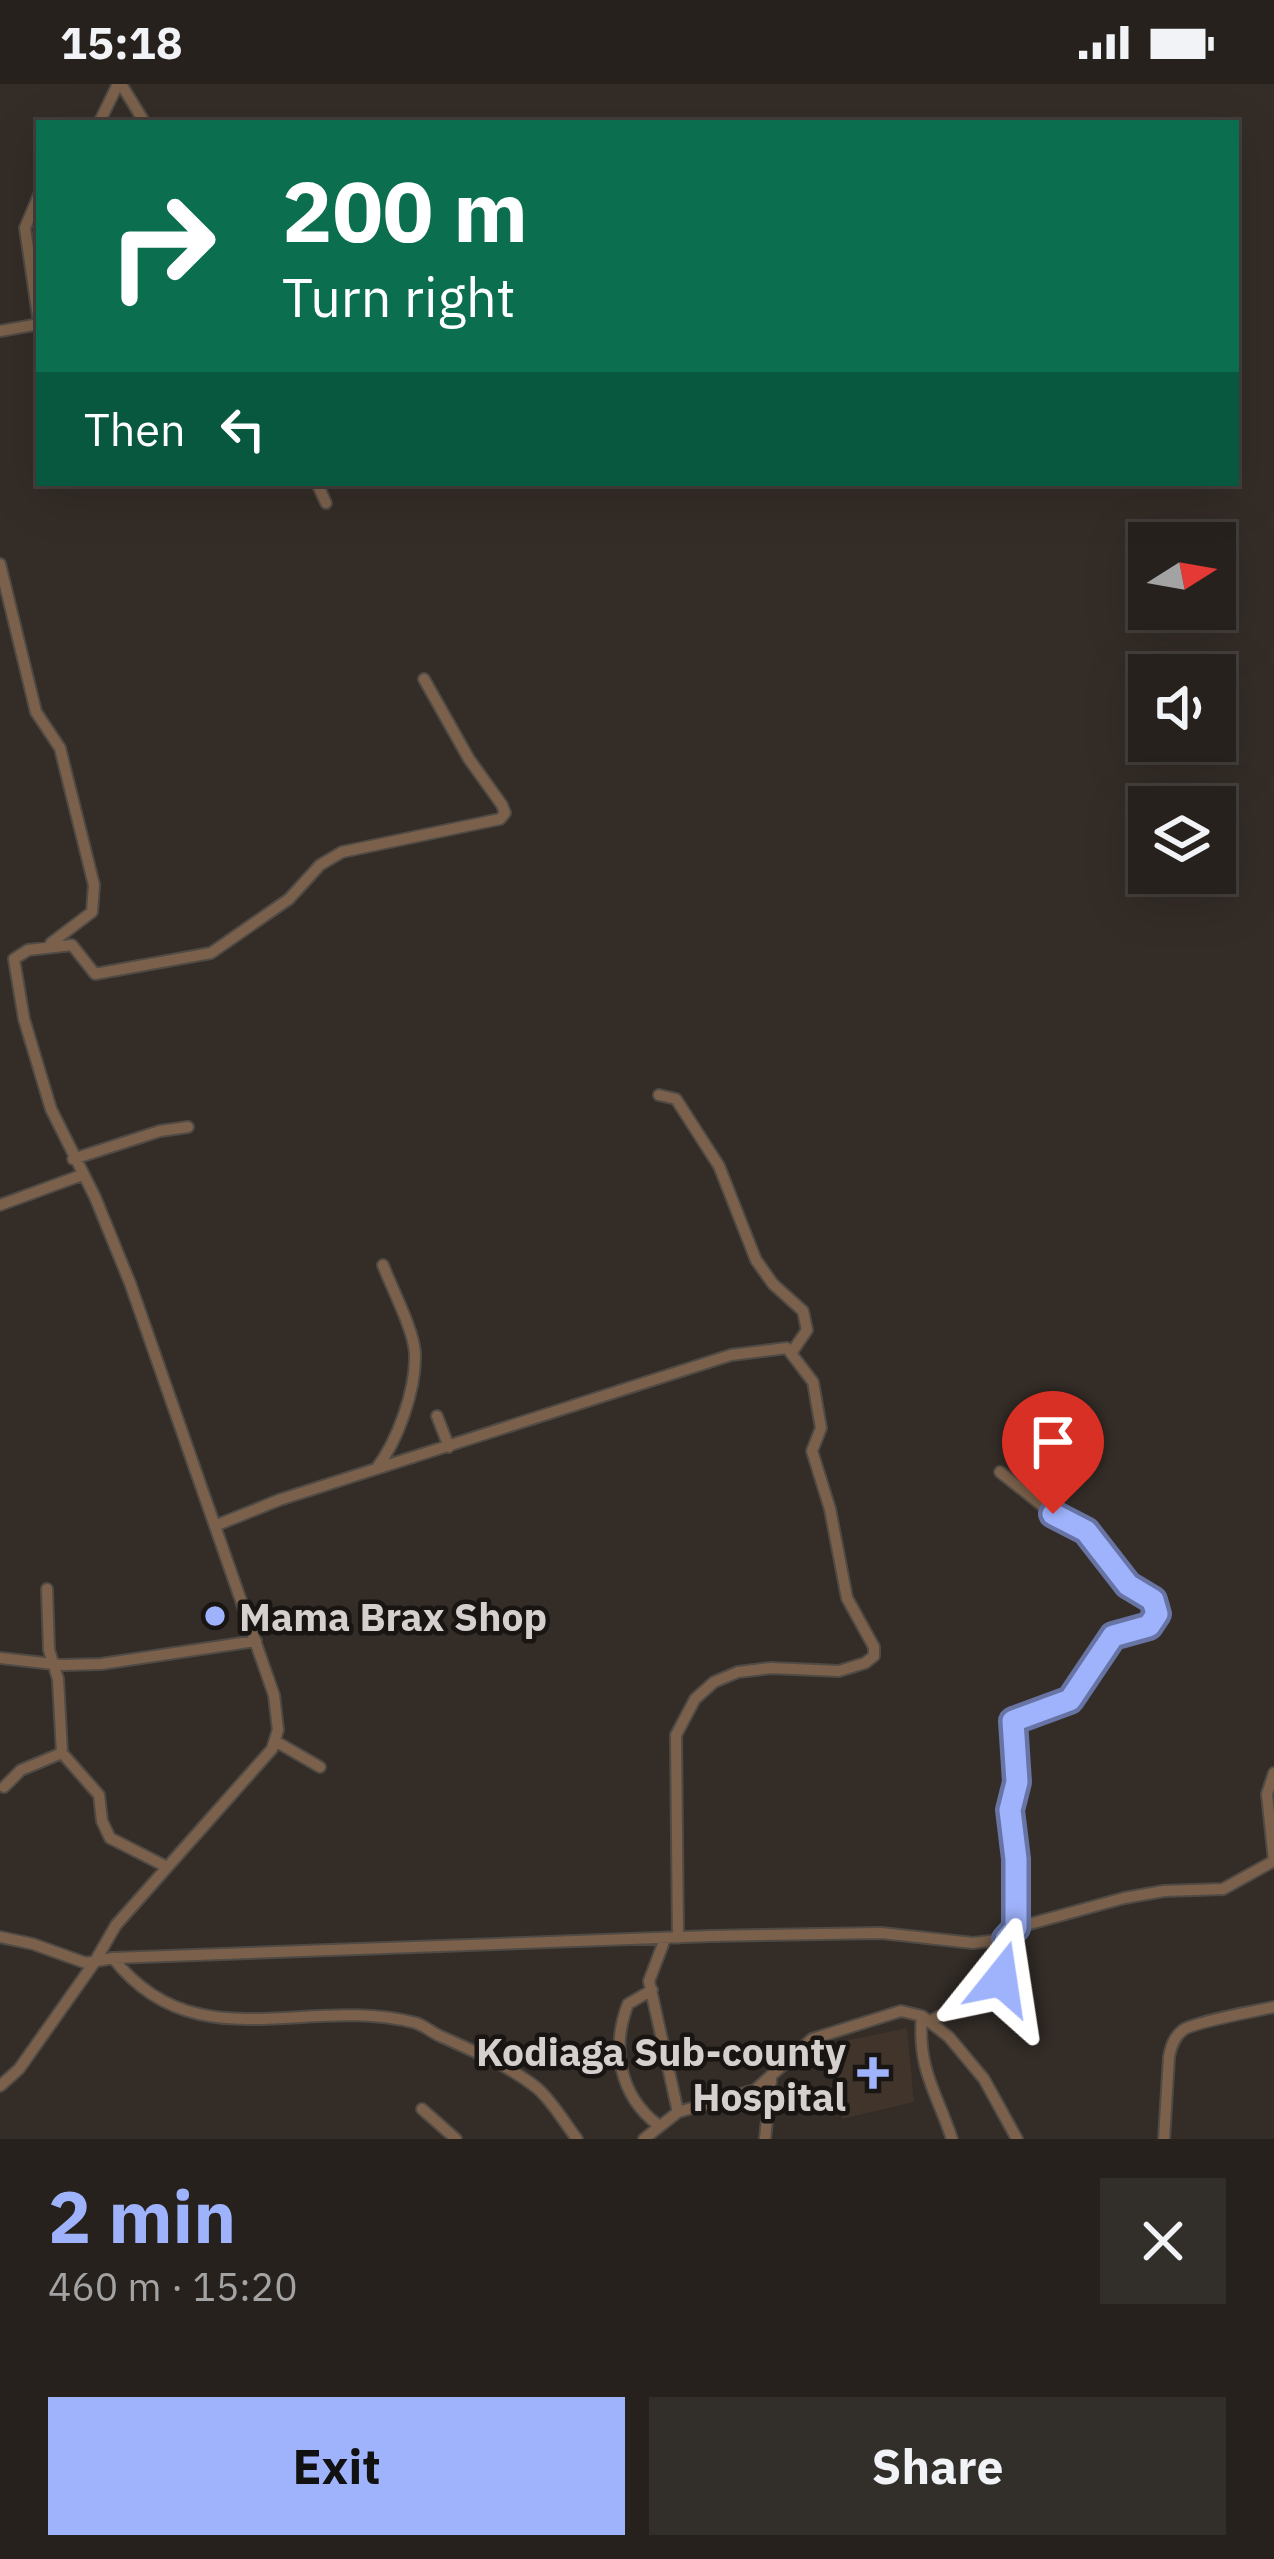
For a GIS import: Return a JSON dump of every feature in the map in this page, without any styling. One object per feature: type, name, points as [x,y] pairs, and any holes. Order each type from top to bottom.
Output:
[{"type":"street","points":[[101,120],[120,84],[143,120]]},
{"type":"street","points":[[36,202],[25,228],[36,303]]},
{"type":"street","points":[[0,331],[36,325]]},
{"type":"street","points":[[318,486],[326,503]]},
{"type":"street","points":[[0,564],[32,700],[60,748],[94,885],[92,912],[45,947]]},
{"type":"street","points":[[0,2086],[19,2069],[116,1924],[264,1758],[274,1741],[277,1708],[130,1283],[100,1208],[50,1109],[14,977],[14,959],[45,947],[76,947],[95,974],[204,957],[289,899],[329,857],[500,819],[505,809],[469,759],[424,679]]},
{"type":"street","points":[[659,1095],[676,1099],[719,1166],[756,1260],[773,1284],[803,1311],[807,1330],[792,1352]]},
{"type":"street","points":[[74,1160],[123,1141],[188,1127]]},
{"type":"street","points":[[0,1205],[82,1175]]},
{"type":"street","points":[[374,1471],[398,1433],[415,1354],[383,1265]]},
{"type":"street","points":[[217,1525],[279,1500],[731,1355],[781,1348],[792,1352],[813,1382],[821,1428],[812,1451],[830,1509],[848,1598],[874,1647],[874,1656],[839,1671],[771,1668],[738,1672],[714,1682],[695,1699],[676,1735],[671,1938],[650,1972],[678,2112]]},
{"type":"street","points":[[437,1416],[448,1447]]},
{"type":"street","points":[[926,2019],[998,2000],[1010,1959],[1016,1859],[1010,1810],[1017,1782],[1013,1721],[1070,1700],[1113,1636],[1149,1626],[1157,1614],[1153,1600],[1128,1585],[1086,1531],[1053,1514],[1000,1472]]},
{"type":"street","points":[[47,1588],[49,1650],[58,1679],[62,1753],[100,1795],[102,1822],[110,1838],[166,1867]]},
{"type":"street","points":[[0,1658],[101,1664],[256,1641]]},
{"type":"street","points":[[274,1741],[320,1767]]},
{"type":"street","points":[[2,1788],[21,1770],[62,1753]]},
{"type":"street","points":[[0,1937],[94,1963],[113,1958],[881,1933],[973,1943],[1124,1898],[1223,1889],[1274,1861],[1267,1794],[1274,1773]]},
{"type":"street","points":[[2,1788],[17,1779]]},
{"type":"street","points":[[113,1958],[153,1996],[206,2018],[354,2015],[420,2024],[461,2042],[537,2089],[577,2139]]},
{"type":"street","points":[[652,1990],[628,2004],[617,2041],[630,2093],[658,2125]]},
{"type":"street","points":[[1164,2139],[1169,2057],[1181,2031],[1274,2007]]},
{"type":"street","points":[[644,2139],[678,2112],[755,2090],[771,2080],[800,2047],[819,2036],[901,2011],[926,2019],[983,2079],[1017,2139]]},
{"type":"street","points":[[926,2019],[920,2045],[924,2073],[952,2139]]},
{"type":"street","points":[[765,2139],[771,2080]]},
{"type":"street","points":[[422,2109],[456,2139]]},
{"type":"shaded area","name":"Kodiaga Sub-county Hospital","points":[[907,2028],[914,2102],[842,2119],[830,2044]]},
{"type":"place","name":"Mama Brax Shop","points":[[215,1616]]},
{"type":"place","name":"Kodiaga Sub-county Hospital","points":[[873,2073]]},
{"type":"route","points":[[1001,1979],[1010,1959],[1006,1939],[1016,1928],[1010,1810],[1017,1782],[1014,1718],[1062,1706],[1113,1636],[1149,1626],[1157,1614],[1153,1600],[1128,1585],[1086,1531],[1053,1514]]}]
